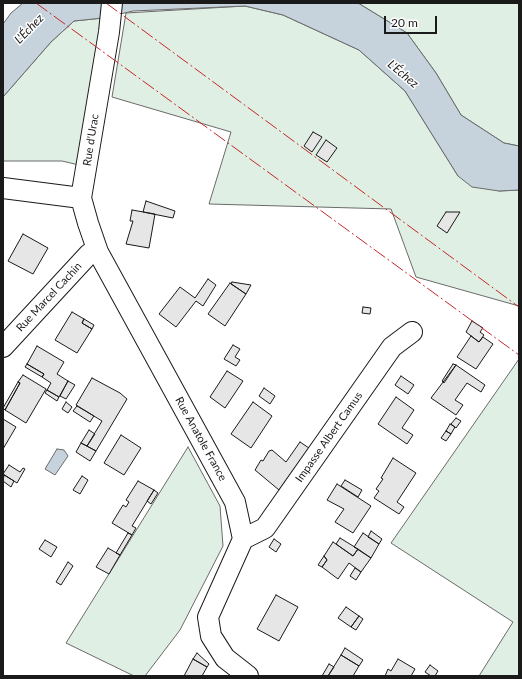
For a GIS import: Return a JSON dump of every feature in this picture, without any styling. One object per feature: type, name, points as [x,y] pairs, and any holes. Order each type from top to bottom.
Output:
[{"type":"street","name":"Rue d'Urac","points":[[82,198],[109,32],[112,3]]},
{"type":"street","points":[[3,188],[82,198]]},
{"type":"street","name":"Rue Anatole France","points":[[82,198],[88,223],[98,252],[235,502],[243,539]]},
{"type":"street","name":"Rue Marcel Cachin","points":[[3,347],[89,254],[98,252]]},
{"type":"street","name":"Impasse Albert Camus","points":[[243,539],[265,528],[392,347],[412,332]]},
{"type":"street","points":[[243,539],[208,616],[211,636],[225,658],[244,675]]},
{"type":"green space","points":[[358,3],[519,3],[519,146],[504,143],[461,115],[436,73],[407,33]]},
{"type":"green space","points":[[245,6],[283,15],[359,50],[405,91],[458,176],[499,191],[519,190],[519,306],[416,277],[391,209],[209,204],[231,132],[112,97],[126,13]]},
{"type":"green space","points":[[103,18],[79,165],[62,161],[3,161],[3,97],[51,42],[74,21]]},
{"type":"green space","points":[[519,359],[519,676],[479,676],[513,622],[391,543]]},
{"type":"green space","points":[[188,447],[220,506],[223,546],[180,630],[145,676],[134,676],[66,643]]},
{"type":"water","name":"L'Échez","points":[[23,3],[358,3],[407,33],[436,73],[461,115],[504,143],[519,146],[519,190],[499,191],[472,187],[458,176],[405,91],[359,50],[283,15],[245,6],[133,11],[103,18],[74,21],[51,42],[3,97],[3,24],[11,13]]},
{"type":"water","points":[[57,449],[64,450],[68,456],[55,475],[45,469]]},
{"type":"building","points":[[313,132],[322,137],[312,152],[304,146]]},
{"type":"building","points":[[326,140],[337,148],[327,162],[316,155]]},
{"type":"building","points":[[146,201],[175,211],[173,218],[143,212]]},
{"type":"building","points":[[132,210],[155,214],[149,248],[126,244],[133,221],[130,221]]},
{"type":"building","points":[[446,212],[460,212],[447,233],[437,226]]},
{"type":"building","points":[[23,234],[48,248],[33,274],[8,261]]},
{"type":"building","points":[[208,279],[216,285],[203,306],[196,301],[176,327],[159,314],[180,287],[195,298]]},
{"type":"building","points":[[232,282],[251,285],[246,294],[231,284]]},
{"type":"building","points":[[230,283],[246,294],[225,326],[208,314]]},
{"type":"building","points":[[363,307],[371,308],[370,314],[362,313]]},
{"type":"building","points":[[72,312],[84,319],[82,323],[92,329],[77,353],[55,340]]},
{"type":"building","points":[[84,319],[94,325],[92,329],[82,323]]},
{"type":"building","points":[[472,321],[483,328],[480,332],[484,335],[479,342],[466,332]]},
{"type":"building","points":[[471,336],[479,342],[483,337],[493,344],[476,369],[457,357]]},
{"type":"building","points":[[233,345],[240,349],[235,357],[240,360],[236,366],[224,359]]},
{"type":"building","points":[[37,346],[64,362],[57,374],[68,381],[59,397],[47,390],[51,383],[42,377],[44,374],[27,364]]},
{"type":"building","points":[[27,364],[44,374],[42,377],[25,367]]},
{"type":"building","points":[[453,364],[456,365],[444,383],[442,381]]},
{"type":"building","points":[[456,365],[485,385],[481,392],[467,383],[455,400],[463,405],[456,415],[431,398]]},
{"type":"building","points":[[227,371],[243,381],[225,408],[210,397]]},
{"type":"building","points":[[23,375],[46,389],[26,423],[5,410],[20,383],[18,382]]},
{"type":"building","points":[[401,376],[414,385],[408,394],[395,385]]},
{"type":"building","points":[[92,378],[120,393],[127,399],[96,451],[87,446],[102,421],[76,405]]},
{"type":"building","points":[[68,381],[75,385],[66,399],[60,396]]},
{"type":"building","points":[[18,382],[20,383],[5,410],[3,408]]},
{"type":"building","points":[[264,388],[275,396],[270,404],[259,396]]},
{"type":"building","points":[[47,390],[59,397],[57,401],[45,393]]},
{"type":"building","points":[[396,397],[414,410],[402,428],[413,435],[407,444],[378,424]]},
{"type":"building","points":[[66,402],[72,407],[68,413],[62,409]]},
{"type":"building","points":[[253,402],[272,416],[251,448],[231,434]]},
{"type":"building","points":[[77,406],[94,416],[90,422],[73,411]]},
{"type":"building","points":[[456,418],[461,421],[456,428],[451,424]]},
{"type":"building","points":[[3,419],[16,427],[3,449]]},
{"type":"building","points":[[450,424],[455,427],[451,434],[446,431]]},
{"type":"building","points":[[89,430],[95,434],[87,446],[81,443]]},
{"type":"building","points":[[446,431],[451,434],[446,441],[441,438]]},
{"type":"building","points":[[121,435],[141,448],[124,475],[104,463]]},
{"type":"building","points":[[300,442],[309,448],[279,490],[255,470],[261,460],[263,461],[269,451],[272,450],[286,462]]},
{"type":"building","points":[[81,443],[96,451],[90,461],[76,452]]},
{"type":"building","points":[[393,458],[416,473],[397,502],[404,507],[399,514],[374,498],[379,491],[376,489],[383,479],[381,478]]},
{"type":"building","points":[[9,465],[20,472],[23,468],[25,469],[17,483],[3,474]]},
{"type":"building","points":[[4,475],[14,481],[11,487],[3,481]]},
{"type":"building","points":[[82,476],[88,480],[80,494],[73,490]]},
{"type":"building","points":[[345,480],[362,490],[358,497],[341,486]]},
{"type":"building","points":[[138,481],[154,490],[132,526],[136,528],[132,535],[112,523],[123,505],[126,507],[129,502],[126,500]]},
{"type":"building","points":[[337,484],[371,506],[353,533],[335,522],[344,509],[327,500]]},
{"type":"building","points":[[154,490],[158,493],[151,504],[147,501]]},
{"type":"building","points":[[371,531],[382,539],[379,544],[368,537]]},
{"type":"building","points":[[128,533],[132,535],[120,555],[116,553]]},
{"type":"building","points":[[363,533],[379,544],[371,558],[354,547]]},
{"type":"building","points":[[340,538],[358,549],[353,556],[336,544]]},
{"type":"building","points":[[274,539],[281,544],[276,552],[269,547]]},
{"type":"building","points":[[45,540],[57,547],[51,557],[39,549]]},
{"type":"building","points":[[333,542],[353,556],[358,549],[371,558],[361,572],[349,563],[338,579],[322,567],[327,560],[324,556]]},
{"type":"building","points":[[108,548],[120,555],[109,574],[96,567]]},
{"type":"building","points":[[324,556],[327,560],[322,567],[318,565]]},
{"type":"building","points":[[68,562],[73,566],[61,585],[56,582]]},
{"type":"building","points":[[355,568],[361,572],[356,580],[350,576]]},
{"type":"building","points":[[276,595],[298,607],[279,641],[257,629]]},
{"type":"building","points":[[346,607],[359,616],[351,627],[338,618]]},
{"type":"building","points":[[359,616],[363,619],[356,630],[351,627]]},
{"type":"building","points":[[345,648],[363,660],[359,666],[341,655]]},
{"type":"building","points":[[197,653],[209,664],[207,667],[193,659]]},
{"type":"building","points":[[341,655],[359,666],[353,676],[328,676]]},
{"type":"building","points":[[193,659],[207,667],[202,676],[184,676]]},
{"type":"building","points":[[398,659],[415,669],[411,676],[385,676],[388,669],[391,671]]},
{"type":"building","points":[[329,664],[334,667],[328,676],[322,676]]},
{"type":"building","points":[[430,665],[438,671],[435,676],[431,676],[425,672]]},
{"type":"power","points":[[36,3],[519,355]]},
{"type":"power","points":[[106,3],[519,307]]}]
